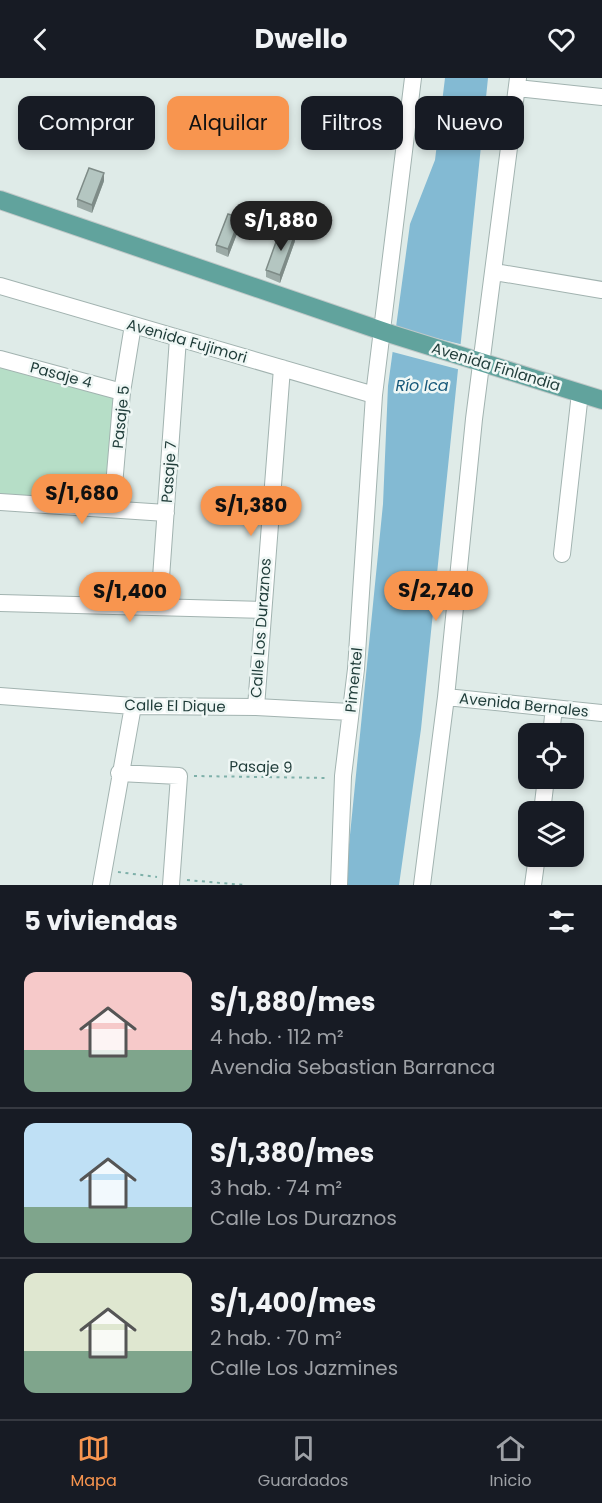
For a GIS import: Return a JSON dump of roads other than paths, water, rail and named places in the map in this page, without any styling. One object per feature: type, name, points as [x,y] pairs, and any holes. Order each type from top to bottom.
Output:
[{"type":"main road","name":"Avenida Finlandia","points":[[0,200],[386,332],[602,400]]},
{"type":"street","name":"Pimentel","points":[[339,885],[343,778],[356,669],[374,395],[386,332],[412,78]]},
{"type":"street","points":[[422,885],[446,697],[475,361],[495,272],[517,83],[602,97]]},
{"type":"street","points":[[495,272],[602,290]]},
{"type":"street","name":"Avenida Fujimori","points":[[0,286],[374,395]]},
{"type":"street","name":"Pasaje 5","points":[[112,509],[122,392],[133,325]]},
{"type":"street","name":"Pasaje 7","points":[[159,606],[178,338]]},
{"type":"street","name":"Pasaje 4","points":[[0,358],[122,392]]},
{"type":"street","name":"Calle Los Duraznos","points":[[256,707],[282,368]]},
{"type":"street","points":[[562,554],[580,393]]},
{"type":"street","points":[[0,502],[166,513]]},
{"type":"street","points":[[0,603],[262,610]]},
{"type":"street","name":"Calle El Dique","points":[[0,696],[133,706],[256,707],[350,712]]},
{"type":"street","name":"Avenida Bernales","points":[[446,697],[602,713]]},
{"type":"street","points":[[101,885],[119,773],[133,706]]},
{"type":"street","points":[[552,723],[554,708]]},
{"type":"street","points":[[119,773],[179,776],[171,885]]},
{"type":"street","points":[[533,885],[535,867]]},
{"type":"water","name":"Río Ica","points":[[445,78],[488,78],[486,96],[443,96]]},
{"type":"water","name":"Río Ica","points":[[436,150],[481,150],[421,729],[399,885],[345,885],[383,504],[388,386],[410,224],[435,160]]}]
